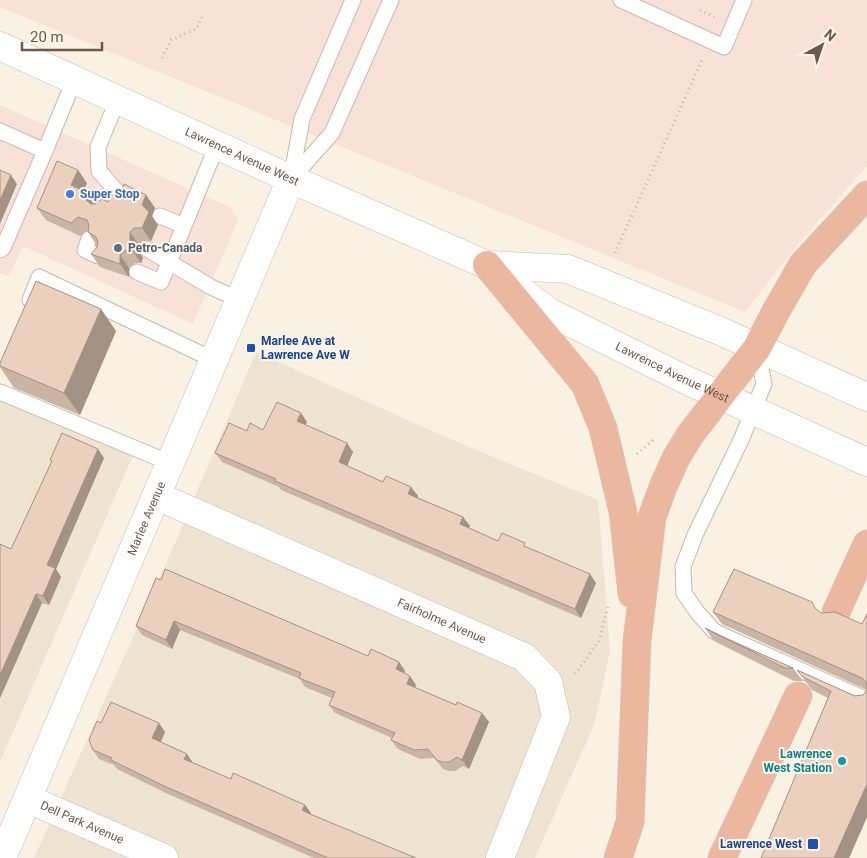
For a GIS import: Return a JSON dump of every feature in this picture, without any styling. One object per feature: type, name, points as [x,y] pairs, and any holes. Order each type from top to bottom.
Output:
[{"type":"highway","points":[[618,858],[630,822],[637,641],[652,517],[676,458],[690,435],[758,348],[776,310],[803,264],[867,195]]},
{"type":"highway","points":[[487,265],[585,384],[603,428],[623,512],[637,641]]},
{"type":"highway","points":[[836,612],[867,544]]},
{"type":"highway","points":[[722,858],[798,696]]},
{"type":"street","name":"Lawrence Avenue West","points":[[0,46],[75,78],[291,180],[487,265],[549,312],[722,396],[867,462]]},
{"type":"street","name":"Marlee Avenue","points":[[2,858],[291,180]]},
{"type":"street","name":"Lawrence Avenue West","points":[[487,265],[568,269],[758,348],[867,397]]},
{"type":"street","name":"Fairholme Avenue","points":[[157,496],[524,657],[548,682],[556,717],[500,858]]},
{"type":"street","name":"Dell Park Avenue","points":[[28,799],[164,858]]},
{"type":"lane","points":[[291,180],[302,119],[353,0]]},
{"type":"lane","points":[[291,180],[332,133],[391,0]]},
{"type":"lane","points":[[620,0],[724,47],[744,0]]},
{"type":"lane","points":[[0,250],[3,248],[75,78]]},
{"type":"lane","points":[[118,99],[98,147],[99,171],[109,195],[124,200]]},
{"type":"lane","points":[[0,132],[45,151]]},
{"type":"lane","points":[[137,272],[161,282],[217,144]]},
{"type":"lane","points":[[160,216],[184,226]]},
{"type":"lane","points":[[89,239],[85,250],[98,256]]},
{"type":"lane","points":[[147,249],[169,260],[210,287],[240,300]]},
{"type":"lane","points":[[24,313],[40,277],[214,360]]},
{"type":"lane","points":[[758,348],[764,384],[741,440],[695,534],[683,567],[684,593],[714,630],[867,700]]},
{"type":"lane","points":[[0,392],[170,463]]},
{"type":"path","points":[[162,58],[171,40],[196,29],[202,17]]},
{"type":"path","points":[[615,253],[710,40]]},
{"type":"path","points":[[613,470],[656,438]]},
{"type":"path","points":[[554,703],[600,641],[609,603]]},
{"type":"shaded area","points":[[0,0],[867,0],[867,166],[798,244],[745,312],[0,7]]},
{"type":"shaded area","points":[[0,105],[230,207],[238,220],[193,324],[23,246],[9,277],[0,273]]},
{"type":"shaded area","points":[[256,352],[450,439],[598,500],[610,651],[594,725],[535,858],[34,858],[176,541]]},
{"type":"shaded area","points":[[0,396],[134,453],[0,762]]},
{"type":"building","points":[[57,161],[78,170],[71,185],[85,192],[86,200],[91,204],[95,204],[102,199],[108,202],[111,195],[121,194],[124,184],[146,195],[142,205],[149,212],[142,228],[134,228],[130,232],[130,240],[134,245],[132,250],[126,250],[120,255],[120,264],[91,254],[97,247],[98,242],[96,237],[88,232],[89,225],[87,220],[78,217],[71,223],[37,208]]},
{"type":"building","points":[[0,170],[11,175],[0,200]]},
{"type":"building","points":[[36,281],[101,309],[64,393],[0,366]]},
{"type":"building","points":[[277,402],[301,413],[297,421],[347,443],[339,462],[383,482],[386,476],[411,487],[408,494],[463,517],[460,524],[498,541],[502,533],[525,543],[524,546],[590,574],[575,609],[275,481],[276,479],[215,453],[229,423],[247,431],[250,423],[263,430]]},
{"type":"building","points":[[62,433],[98,449],[47,565],[55,568],[43,596],[36,594],[0,675],[0,544],[11,549],[52,461],[50,460]]},
{"type":"building","points":[[165,569],[368,656],[371,649],[399,662],[396,669],[410,676],[407,684],[456,705],[457,702],[482,713],[462,760],[457,757],[449,762],[442,762],[437,760],[428,749],[414,750],[391,740],[395,733],[329,705],[335,692],[299,678],[301,673],[174,621],[166,640],[136,626],[156,578],[161,580]]},
{"type":"building","points":[[734,569],[812,602],[821,613],[835,612],[862,624],[867,614],[867,690],[866,682],[862,678],[713,612]]},
{"type":"building","points":[[728,640],[793,668],[785,668]]},
{"type":"building","points":[[797,670],[855,696],[863,695],[867,690],[867,784],[834,858],[761,858],[831,691],[803,677]]},
{"type":"building","points":[[111,702],[159,723],[152,738],[187,754],[184,759],[231,779],[233,773],[305,805],[302,810],[310,814],[416,858],[328,858],[162,785],[111,760],[112,758],[93,750],[89,740],[97,721],[101,723]]},
{"type":"place","name":"Super Stop","points":[[70,194]]},
{"type":"place","name":"Petro-Canada","points":[[118,248]]},
{"type":"place","name":"Marlee Ave at Lawrence Ave W","points":[[251,348]]},
{"type":"place","name":"Lawrence West Station","points":[[842,761]]},
{"type":"place","name":"Lawrence West","points":[[813,844]]}]
